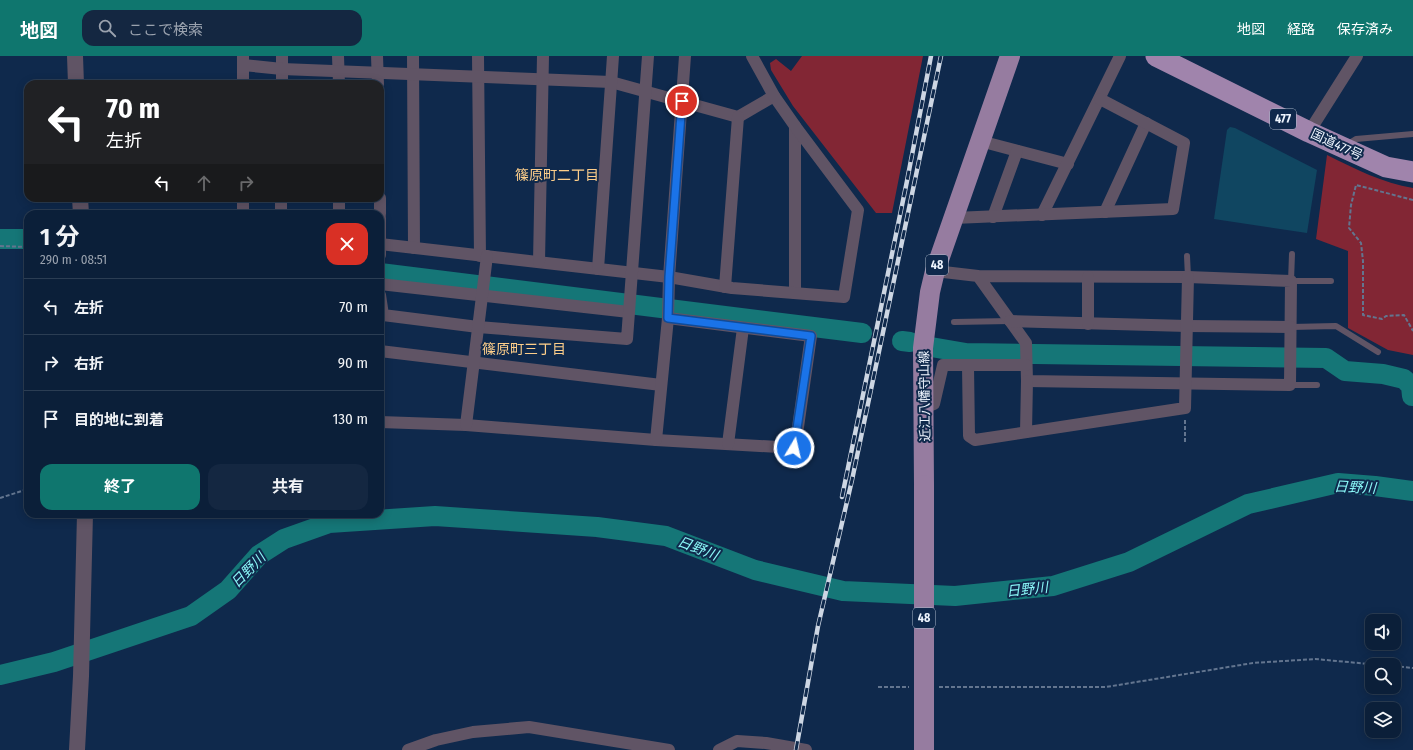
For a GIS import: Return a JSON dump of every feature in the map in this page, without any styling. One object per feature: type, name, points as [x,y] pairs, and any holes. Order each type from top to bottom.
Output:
[{"type":"highway","name":"国道477号","points":[[1156,56],[1309,132],[1386,167],[1413,172]]},
{"type":"main road","name":"近江八幡守山線","points":[[924,750],[923,348],[930,292],[935,271],[1010,56]]},
{"type":"street","points":[[75,56],[76,80]]},
{"type":"street","points":[[282,56],[282,80]]},
{"type":"street","points":[[338,56],[339,80]]},
{"type":"street","points":[[377,56],[378,78]]},
{"type":"street","points":[[413,56],[414,248]]},
{"type":"street","points":[[466,425],[483,289],[478,56]]},
{"type":"street","points":[[540,262],[543,56]]},
{"type":"street","points":[[598,269],[613,56]]},
{"type":"street","points":[[384,315],[478,327],[627,339],[648,56]]},
{"type":"street","points":[[656,440],[668,312],[669,277],[685,56]]},
{"type":"street","points":[[384,244],[669,277],[725,287],[844,297],[858,210],[774,96],[752,56]]},
{"type":"street","points":[[1042,215],[1120,56]]},
{"type":"street","points":[[1309,132],[1357,56]]},
{"type":"street","points":[[243,80],[243,61],[282,69],[339,71],[378,78],[413,74],[611,82],[738,117],[774,96]]},
{"type":"street","points":[[954,218],[1173,209],[1184,143],[1100,99]]},
{"type":"street","points":[[725,287],[738,117]]},
{"type":"street","points":[[1105,212],[1146,123]]},
{"type":"street","points":[[795,126],[795,293]]},
{"type":"street","points":[[980,141],[1068,164]]},
{"type":"street","points":[[993,217],[1017,151]]},
{"type":"street","points":[[935,271],[978,276],[1188,277],[1291,281],[1290,385],[1027,381]]},
{"type":"street","points":[[978,276],[1027,346],[1026,432]]},
{"type":"street","points":[[1088,277],[1088,324]]},
{"type":"street","points":[[968,366],[969,436],[975,440],[1185,408],[1188,277]]},
{"type":"street","points":[[384,284],[483,289],[629,307]]},
{"type":"street","points":[[384,422],[466,425],[656,440],[794,448],[811,336],[743,328],[668,312]]},
{"type":"street","points":[[1010,321],[1088,324],[1291,327]]},
{"type":"street","points":[[728,444],[743,328]]},
{"type":"street","points":[[384,351],[661,385]]},
{"type":"street","points":[[924,408],[934,404],[943,365],[968,366],[1026,363]]},
{"type":"street","points":[[77,750],[82,676],[85,518]]},
{"type":"street","points":[[408,750],[436,740],[473,732],[529,728],[669,750]]},
{"type":"street","points":[[719,750],[737,741],[766,743],[806,750]]},
{"type":"lane","points":[[1343,147],[1356,140],[1413,134]]},
{"type":"lane","points":[[1292,254],[1291,281],[1331,281]]},
{"type":"lane","points":[[1187,256],[1188,277]]},
{"type":"lane","points":[[954,322],[1010,321]]},
{"type":"lane","points":[[1291,327],[1336,326],[1378,352]]},
{"type":"lane","points":[[1290,385],[1317,385]]},
{"type":"path","points":[[1413,200],[1356,185],[1351,205],[1349,228],[1361,243],[1363,261],[1363,315],[1382,319],[1386,316],[1404,315],[1413,331]]},
{"type":"path","points":[[0,246],[24,247]]},
{"type":"path","points":[[1185,414],[1185,442]]},
{"type":"path","points":[[0,498],[24,490]]},
{"type":"path","points":[[933,687],[1106,687],[1253,663],[1315,659],[1365,664]]},
{"type":"path","points":[[1401,667],[1413,668]]},
{"type":"path","points":[[878,687],[910,687]]},
{"type":"shaded area","points":[[802,56],[923,56],[892,213],[876,213],[793,106],[771,70],[770,63],[776,59],[791,71]]},
{"type":"shaded area","points":[[1327,155],[1380,179],[1413,188],[1413,355],[1388,350],[1348,328],[1348,251],[1316,239]]},
{"type":"building","points":[[1230,127],[1235,128],[1317,170],[1307,233],[1214,219],[1227,130]]},
{"type":"waterway","points":[[0,239],[24,239]]},
{"type":"waterway","points":[[384,273],[862,333]]},
{"type":"waterway","points":[[902,341],[910,342]]},
{"type":"waterway","points":[[931,347],[966,353],[1326,358],[1345,371],[1383,374],[1404,379],[1411,386],[1412,396]]},
{"type":"waterway","name":"日野川","points":[[0,675],[54,662],[191,616],[228,590],[259,555],[284,539],[329,523],[435,516],[597,527],[666,536],[755,570],[843,591],[955,596],[1053,586],[1129,562],[1248,504],[1338,483],[1413,491]]},
{"type":"railway","points":[[842,497],[907,181],[931,56]]},
{"type":"railway","points":[[796,750],[818,626],[852,480],[941,56]]},
{"type":"district","name":"篠原町二丁目","points":[[557,175]]},
{"type":"district","name":"篠原町三丁目","points":[[524,349]]},
{"type":"route","points":[[682,101],[669,277],[668,318],[811,336],[794,448]]}]
